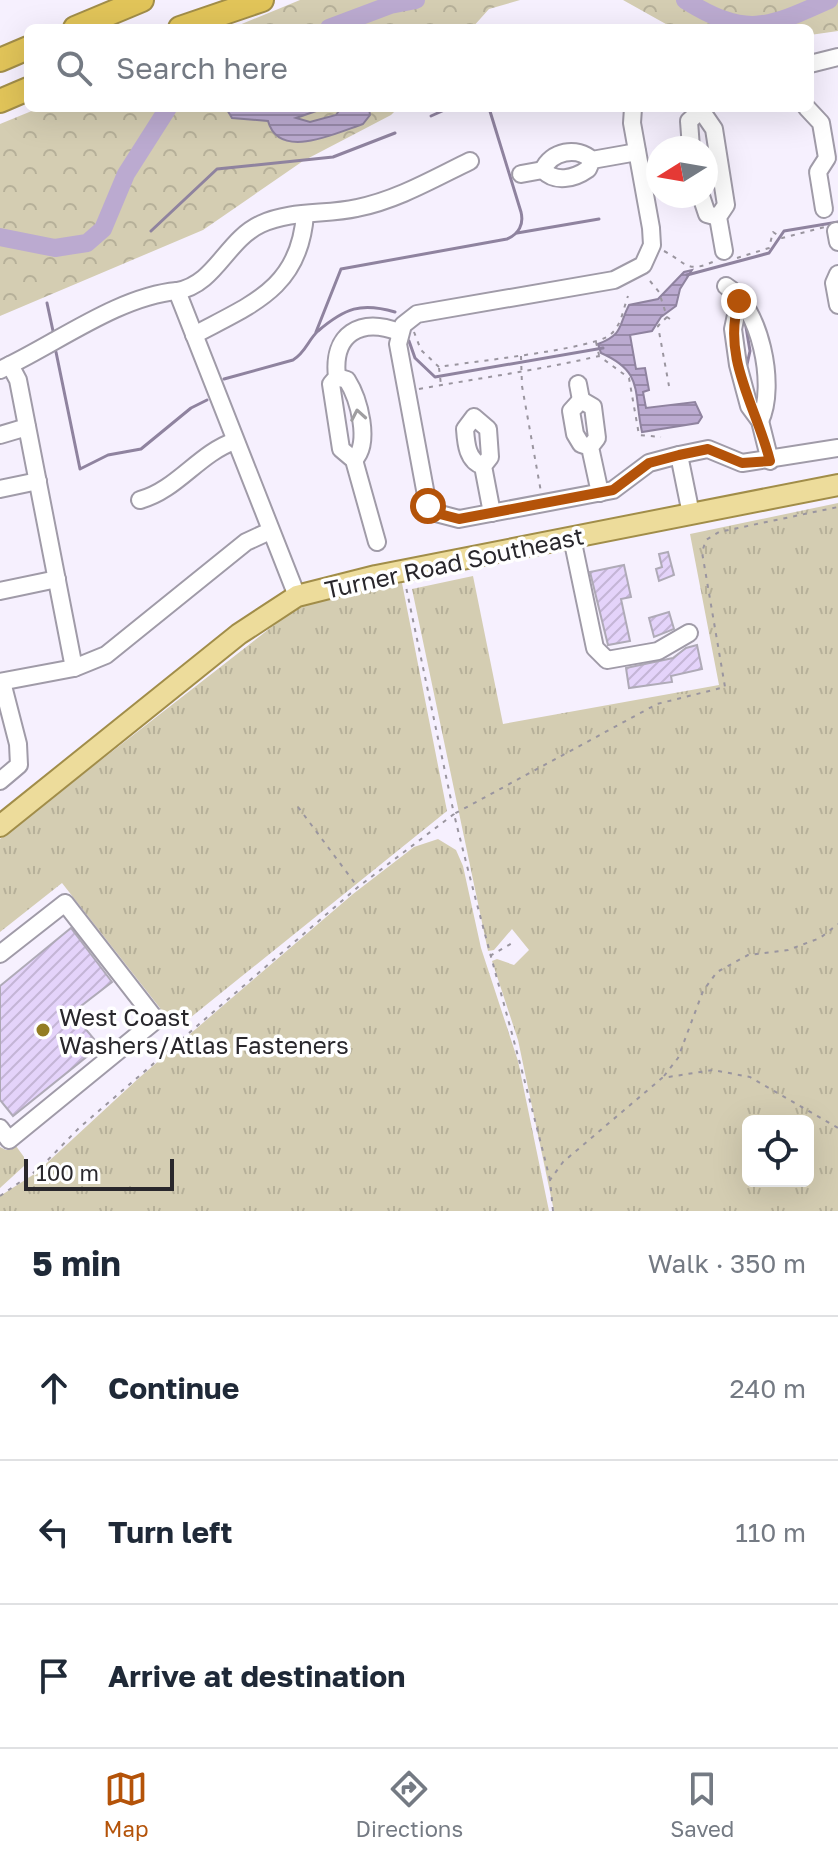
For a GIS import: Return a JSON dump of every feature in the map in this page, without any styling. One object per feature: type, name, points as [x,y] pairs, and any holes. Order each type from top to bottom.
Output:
[{"type":"highway","points":[[85,24],[142,0]]},
{"type":"highway","points":[[192,24],[262,0]]},
{"type":"highway","points":[[0,60],[24,50]]},
{"type":"highway","points":[[0,101],[24,91]]},
{"type":"main road","name":"Turner Road Southeast","points":[[0,826],[239,634],[297,596],[402,571],[838,485]]},
{"type":"street","points":[[814,63],[838,57]]},
{"type":"street","points":[[377,542],[354,460],[341,449],[336,430],[331,384],[337,377],[337,353],[342,340],[366,327],[403,327],[417,314],[614,280],[643,265],[652,245],[633,112]]},
{"type":"street","points":[[690,136],[689,121],[696,112]]},
{"type":"street","points":[[701,112],[714,129],[726,205],[718,217],[724,251]]},
{"type":"street","points":[[811,112],[821,123],[827,158],[818,172],[824,209]]},
{"type":"street","points":[[592,160],[637,152]]},
{"type":"street","points":[[543,170],[548,160],[563,153],[585,154],[592,160]]},
{"type":"street","points":[[521,174],[543,170],[551,176],[570,177],[588,169],[592,160]]},
{"type":"street","points":[[74,668],[18,380],[5,367],[145,296],[198,285],[233,245],[257,226],[305,214],[378,203],[470,161]]},
{"type":"street","points":[[705,208],[707,214],[718,217]]},
{"type":"street","points":[[194,335],[259,300],[286,276],[300,251],[305,214]]},
{"type":"street","points":[[838,274],[834,283],[838,305]]},
{"type":"street","points":[[726,286],[735,291],[739,301],[755,319],[768,386],[768,405],[760,421]]},
{"type":"street","points":[[177,291],[297,596]]},
{"type":"street","points":[[739,301],[733,329],[738,365],[749,406],[760,421],[770,461]]},
{"type":"street","points":[[403,327],[406,392],[428,506],[448,518],[600,493],[623,485],[657,459],[708,449],[742,463],[838,448]]},
{"type":"street","points":[[337,377],[347,380],[357,409],[363,443],[354,460]]},
{"type":"street","points":[[579,392],[593,407],[596,417],[597,438],[590,447],[581,444],[572,424],[571,411],[579,392]]},
{"type":"street","points":[[483,466],[490,457],[488,429],[473,410],[465,429],[467,444],[471,457],[483,466],[492,513]]},
{"type":"street","points":[[0,435],[27,427]]},
{"type":"street","points":[[140,500],[158,495],[221,446],[235,441]]},
{"type":"street","points":[[590,447],[600,493]]},
{"type":"street","points":[[679,455],[691,514]]},
{"type":"street","points":[[0,489],[38,481]]},
{"type":"street","points":[[0,781],[19,765],[18,744],[1,682],[74,668],[106,655],[246,542],[270,531]]},
{"type":"street","points":[[572,538],[595,648],[607,660],[658,651],[689,633]]},
{"type":"street","points":[[0,591],[57,579]]},
{"type":"street","points":[[0,954],[65,903],[156,1020],[9,1140],[0,1128]]},
{"type":"path","points":[[773,232],[782,238],[834,233]]},
{"type":"path","points":[[650,281],[673,321]]},
{"type":"path","points":[[439,367],[521,355],[607,337],[619,324],[628,296]]},
{"type":"path","points":[[667,315],[658,326],[669,386]]},
{"type":"path","points":[[403,327],[439,367],[441,385]]},
{"type":"path","points":[[596,341],[599,356],[629,378],[639,435],[661,437]]},
{"type":"path","points":[[521,355],[544,503]]},
{"type":"path","points":[[406,392],[599,356]]},
{"type":"path","points":[[0,1196],[40,1168],[79,1128],[358,887],[454,814],[657,704],[725,687],[702,552],[706,540],[719,532],[838,507]]},
{"type":"path","points":[[402,571],[454,814],[489,956],[521,1058],[550,1180],[553,1211]]},
{"type":"path","points":[[298,807],[358,887]]},
{"type":"path","points":[[550,1180],[563,1162],[662,1078],[678,1058],[703,991],[717,972],[748,955],[788,950],[820,938],[838,924]]},
{"type":"path","points":[[489,956],[514,942]]},
{"type":"path","points":[[662,1078],[713,1070],[750,1077],[838,1128]]},
{"type":"green space","points":[[300,0],[520,0],[489,9],[476,24],[242,24]]},
{"type":"green space","points":[[623,0],[838,0],[838,31],[814,34],[814,24],[666,24]]},
{"type":"green space","points":[[29,112],[394,112],[303,161],[203,230],[0,316],[0,124]]},
{"type":"green space","points":[[838,503],[838,1211],[554,1211],[518,1040],[492,961],[497,959],[514,965],[529,950],[512,929],[494,950],[488,951],[412,589],[473,576],[503,724],[719,685],[690,534]]},
{"type":"green space","points":[[402,583],[447,811],[180,1026],[174,1026],[62,883],[0,932],[0,839],[301,604]]},
{"type":"green space","points":[[438,839],[456,850],[463,866],[481,948],[518,1061],[549,1211],[0,1211],[0,1196],[36,1173],[140,1077],[353,894],[414,847]]},
{"type":"green space","points":[[16,1146],[24,1157],[24,1166],[0,1188],[0,1147],[6,1150]]},
{"type":"shaded area","points":[[228,112],[313,112],[296,118],[310,122],[338,112],[370,112],[370,115],[363,124],[324,138],[296,142],[284,140],[274,133],[268,121],[232,118]]},
{"type":"shaded area","points":[[692,270],[680,289],[676,306],[661,317],[652,331],[630,335],[636,369],[645,368],[649,390],[643,392],[646,408],[695,402],[702,417],[698,423],[642,432],[630,376],[615,360],[601,353],[598,344],[616,333],[629,305],[658,299],[684,272]]},
{"type":"building","points":[[668,552],[674,575],[659,581],[656,569],[662,567],[659,554]]},
{"type":"building","points":[[624,565],[631,597],[621,599],[630,641],[608,645],[590,572]]},
{"type":"building","points":[[669,612],[674,629],[654,637],[649,618]]},
{"type":"building","points":[[697,645],[702,669],[671,676],[672,682],[629,688],[626,668],[673,658],[686,648]]},
{"type":"building","name":"West Coast Washers/Atlas Fasteners","points":[[71,928],[112,982],[72,1013],[100,1046],[13,1116],[0,1100],[0,986]]},
{"type":"waterway","points":[[340,24],[390,5],[416,0]]},
{"type":"waterway","points":[[685,0],[706,12],[741,24]]},
{"type":"waterway","points":[[762,24],[789,17],[829,0]]},
{"type":"waterway","points":[[0,237],[55,248],[87,243],[103,229],[126,174],[165,112]]},
{"type":"waterway","points":[[431,116],[440,112]]},
{"type":"waterway","points":[[316,332],[341,269],[507,239],[520,228],[521,212],[490,112]]},
{"type":"waterway","points":[[151,231],[217,169],[333,157],[395,133]]},
{"type":"waterway","points":[[517,233],[599,219]]},
{"type":"waterway","points":[[687,275],[769,253],[784,231],[838,222]]},
{"type":"waterway","points":[[47,303],[53,331]]},
{"type":"waterway","points":[[224,379],[293,360],[318,331],[345,312],[363,308],[395,312]]},
{"type":"waterway","points":[[745,321],[750,351],[746,369]]},
{"type":"waterway","points":[[409,341],[415,358],[435,377],[603,348]]},
{"type":"waterway","points":[[56,352],[80,469],[108,455],[141,449],[191,408],[207,400]]},
{"type":"place","name":"West Coast Washers/Atlas Fasteners","points":[[43,1030]]},
{"type":"route","points":[[428,506],[436,513],[459,519],[613,490],[657,459],[708,449],[728,460],[742,463],[770,461],[760,421],[749,406],[738,365],[733,319],[739,301]]}]
